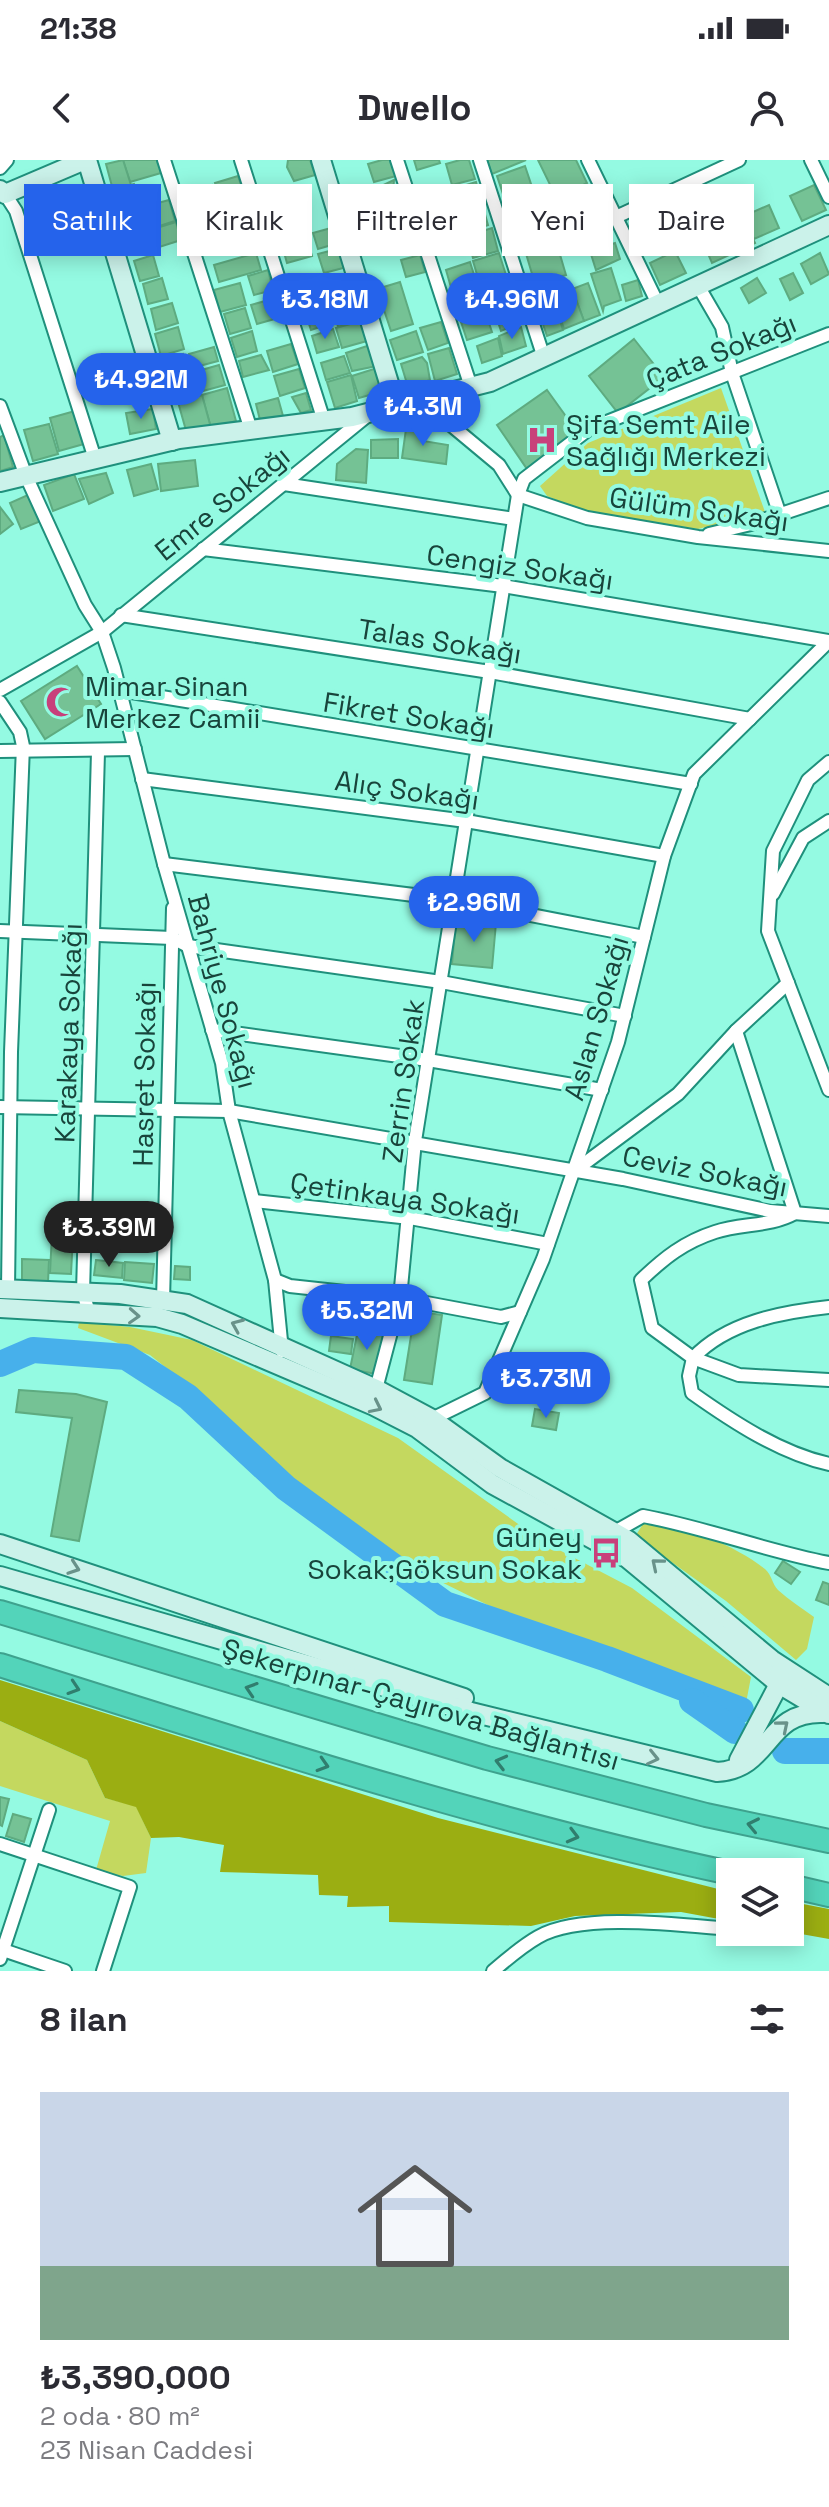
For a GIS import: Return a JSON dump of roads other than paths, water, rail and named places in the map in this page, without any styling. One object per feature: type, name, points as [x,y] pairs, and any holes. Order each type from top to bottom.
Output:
[{"type":"highway","name":"Şekerpınar-Çayırova Bağlantısı","points":[[0,1612],[487,1758],[706,1815],[829,1841]]},
{"type":"highway","points":[[0,1665],[423,1795],[655,1857],[716,1870]]},
{"type":"highway","points":[[804,1889],[829,1895]]},
{"type":"street","points":[[0,168],[7,160]]},
{"type":"street","points":[[95,459],[16,211],[3,192],[86,160],[172,441]]},
{"type":"street","points":[[164,160],[251,430]]},
{"type":"street","points":[[241,160],[324,421]]},
{"type":"street","points":[[321,160],[396,406]]},
{"type":"street","points":[[397,160],[471,387]]},
{"type":"street","points":[[480,160],[544,358]]},
{"type":"street","points":[[588,160],[659,306]]},
{"type":"street","points":[[616,217],[739,160]]},
{"type":"street","points":[[811,160],[829,197]]},
{"type":"street","points":[[0,482],[172,441],[324,421],[471,387],[659,306],[697,284],[829,225]]},
{"type":"street","points":[[697,284],[722,327],[732,373],[779,512]]},
{"type":"street","name":"Çata Sokağı","points":[[518,495],[524,479],[589,429],[829,334]]},
{"type":"street","points":[[421,400],[499,465],[518,495]]},
{"type":"street","name":"Bahriye Sokağı","points":[[0,406],[26,476],[85,605],[102,632],[119,690],[164,864],[222,1063],[229,1111],[275,1280],[283,1345],[280,1366]]},
{"type":"street","name":"Emre Sokağı","points":[[0,690],[102,632],[372,412]]},
{"type":"street","points":[[284,484],[514,519]]},
{"type":"street","name":"Zerrin Sokak","points":[[376,1389],[400,1298],[415,1141],[518,495]]},
{"type":"street","name":"Gülüm Sokağı","points":[[518,495],[587,518],[698,537],[829,551]]},
{"type":"street","points":[[698,537],[751,524],[779,512],[829,498]]},
{"type":"street","name":"Cengiz Sokağı","points":[[203,549],[503,586],[829,641]]},
{"type":"street","name":"Talas Sokağı","points":[[121,615],[490,672],[750,719]]},
{"type":"street","name":"Aslan Sokağı","points":[[432,1419],[485,1393],[548,1244],[625,1016],[664,856],[694,774],[829,641]]},
{"type":"street","name":"Fikret Sokağı","points":[[119,690],[691,784]]},
{"type":"street","points":[[0,702],[20,732],[23,751],[5,1107],[4,1289],[83,1292],[187,1304],[376,1389],[432,1419],[500,1468],[608,1538],[627,1558],[779,1684],[828,1708]]},
{"type":"street","points":[[0,751],[98,752],[135,749]]},
{"type":"street","name":"Karakaya Sokağı","points":[[89,1313],[83,1292],[98,752]]},
{"type":"street","points":[[829,762],[808,780],[773,851],[768,931],[829,1090]]},
{"type":"street","name":"Alıç Sokağı","points":[[142,779],[466,821],[664,856]]},
{"type":"street","points":[[770,900],[803,838],[829,821]]},
{"type":"street","points":[[164,864],[454,900],[644,937]]},
{"type":"street","name":"Hasret Sokağı","points":[[163,1301],[173,896]]},
{"type":"street","points":[[0,931],[172,938],[188,946],[441,982],[625,1016]]},
{"type":"street","points":[[573,1172],[678,1094],[736,1031],[788,983]]},
{"type":"street","points":[[212,1030],[428,1060],[602,1090]]},
{"type":"street","points":[[736,1031],[795,1213],[782,1221],[716,1231],[673,1250],[641,1280],[652,1328],[693,1358],[739,1375],[829,1380]]},
{"type":"street","name":"Ceviz Sokağı","points":[[5,1107],[229,1111],[415,1141],[795,1213],[829,1216]]},
{"type":"street","name":"Çetinkaya Sokağı","points":[[254,1201],[410,1218],[548,1244]]},
{"type":"street","points":[[275,1280],[290,1286],[400,1298],[501,1317],[520,1312]]},
{"type":"street","points":[[829,1307],[754,1321],[708,1342],[693,1358],[689,1376],[692,1393],[722,1415],[803,1458],[829,1464]]},
{"type":"street","points":[[0,1308],[157,1317],[182,1324],[417,1428],[492,1484],[608,1538],[628,1540],[828,1708]]},
{"type":"street","points":[[608,1538],[643,1516],[703,1527],[799,1557],[829,1563]]},
{"type":"street","points":[[0,1544],[621,1751]]},
{"type":"street","points":[[0,1576],[457,1708],[698,1768],[736,1771],[752,1761],[769,1738],[792,1718],[828,1708]]},
{"type":"street","points":[[698,1768],[730,1765],[745,1753],[779,1684],[780,1672],[772,1660]]},
{"type":"street","points":[[49,1810],[1,1953],[65,1971]]},
{"type":"street","points":[[0,1844],[130,1887],[103,1971]]},
{"type":"street","points":[[493,1971],[540,1935],[572,1926],[642,1922],[716,1928]]},
{"type":"waterway","points":[[0,1364],[33,1350],[126,1357],[188,1397],[286,1488],[445,1604],[607,1659],[741,1710]]},
{"type":"waterway","points":[[692,1701],[735,1731]]},
{"type":"waterway","points":[[785,1751],[829,1751]]},
{"type":"place","name":"Şifa Semt Aile Sağlığı Merkezi","points":[[542,440]]},
{"type":"place","name":"Mimar Sinan Merkez Camii","points":[[61,702]]},
{"type":"place","name":"Güney Sokak;Göksun Sokak","points":[[606,1553]]}]
